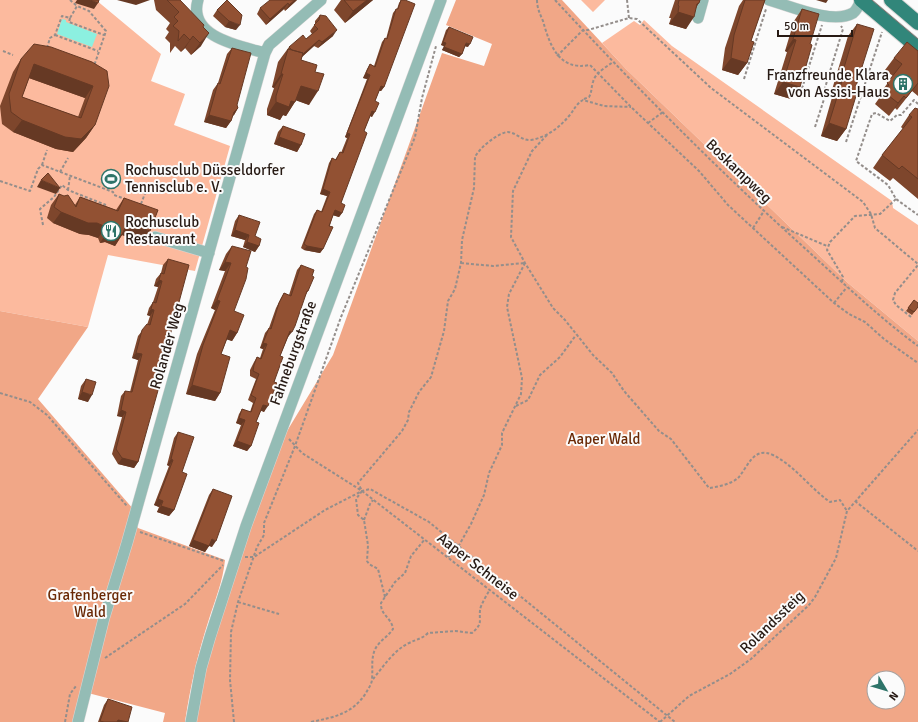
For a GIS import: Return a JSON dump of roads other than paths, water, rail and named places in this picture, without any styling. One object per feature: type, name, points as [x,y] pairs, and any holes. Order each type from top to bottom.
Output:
[{"type":"main road","points":[[861,0],[918,48]]},
{"type":"main road","points":[[891,0],[918,22]]},
{"type":"street","points":[[198,0],[196,13],[198,20],[209,31],[223,41],[265,53]]},
{"type":"street","name":"Rolander Weg","points":[[78,722],[104,618],[131,529],[265,53],[268,45],[322,0]]},
{"type":"street","name":"Fahneburgstraße","points":[[191,722],[201,668],[246,526],[441,0]]},
{"type":"street","points":[[698,18],[703,0]]},
{"type":"street","points":[[768,4],[825,17],[838,17],[852,13],[858,8],[861,0]]},
{"type":"street","points":[[155,237],[209,252]]},
{"type":"tram line","points":[[872,0],[918,39]]},
{"type":"place","name":"Franzfreunde Klara von Assisi-Haus","points":[[903,84]]},
{"type":"place","name":"Rochusclub Düsseldorfer Tennisclub e. V.","points":[[111,179]]},
{"type":"place","name":"Rochusclub Restaurant","points":[[111,231]]},
{"type":"park label","name":"Aaper Wald","points":[[604,439]]},
{"type":"park label","name":"Grafenberger Wald","points":[[90,604]]}]
